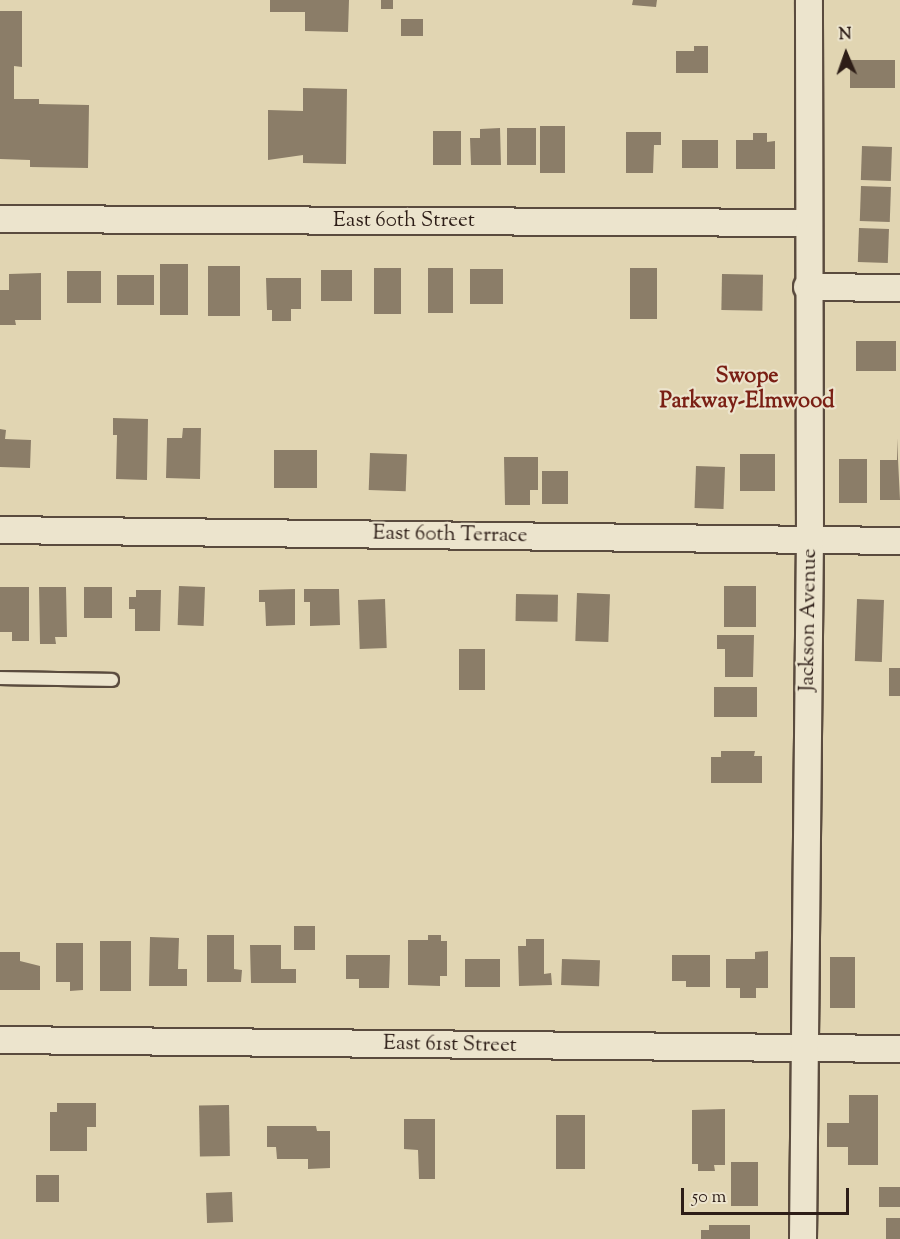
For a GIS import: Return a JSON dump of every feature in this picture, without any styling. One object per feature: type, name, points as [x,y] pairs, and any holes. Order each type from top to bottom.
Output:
[{"type":"street","name":"Jackson Avenue","points":[[803,1239],[810,540],[807,287],[809,0]]},
{"type":"street","name":"East 60th Street","points":[[0,219],[808,223]]},
{"type":"street","points":[[807,287],[900,288]]},
{"type":"street","name":"East 60th Terrace","points":[[0,530],[900,541]]},
{"type":"street","name":"East 61st Street","points":[[0,1040],[900,1049]]},
{"type":"lane","points":[[0,678],[112,680]]},
{"type":"building","points":[[270,0],[349,0],[348,32],[305,31],[305,12],[270,12]]},
{"type":"building","points":[[381,0],[393,0],[393,9],[381,9]]},
{"type":"building","points":[[633,0],[657,0],[656,7],[632,5]]},
{"type":"building","points":[[0,11],[22,11],[22,67],[14,66],[14,99],[39,99],[39,104],[89,105],[88,168],[30,167],[30,160],[0,159]]},
{"type":"building","points":[[401,19],[423,19],[423,36],[401,36]]},
{"type":"building","points":[[694,46],[708,46],[708,73],[676,73],[676,51],[694,51]]},
{"type":"building","points":[[850,60],[895,60],[895,88],[850,88]]},
{"type":"building","points":[[303,88],[347,89],[346,164],[303,163],[303,155],[268,160],[268,110],[303,111]]},
{"type":"building","points":[[540,126],[565,126],[565,173],[540,173]]},
{"type":"building","points":[[500,128],[501,165],[471,165],[470,138],[480,138],[480,129]]},
{"type":"building","points":[[507,128],[536,128],[536,165],[507,165]]},
{"type":"building","points":[[433,131],[461,131],[461,165],[433,165]]},
{"type":"building","points":[[626,132],[661,132],[661,145],[654,145],[653,173],[626,173]]},
{"type":"building","points":[[753,133],[767,133],[767,142],[775,141],[775,169],[736,169],[736,140],[753,140]]},
{"type":"building","points":[[682,140],[718,140],[718,168],[682,168]]},
{"type":"building","points":[[862,146],[892,147],[891,181],[861,180]]},
{"type":"building","points":[[861,186],[891,187],[890,222],[860,221]]},
{"type":"building","points":[[859,228],[889,229],[888,263],[858,262]]},
{"type":"building","points":[[160,264],[188,264],[188,315],[160,315]]},
{"type":"building","points":[[208,266],[240,266],[240,316],[208,316]]},
{"type":"building","points":[[374,268],[401,268],[401,314],[374,314]]},
{"type":"building","points":[[428,268],[453,268],[453,313],[428,313]]},
{"type":"building","points":[[630,268],[657,268],[657,319],[630,319]]},
{"type":"building","points":[[470,269],[503,269],[503,304],[470,304]]},
{"type":"building","points":[[321,270],[352,270],[352,301],[321,301]]},
{"type":"building","points":[[67,271],[101,271],[101,303],[67,303]]},
{"type":"building","points":[[41,273],[41,320],[15,320],[16,325],[0,325],[0,290],[9,290],[9,274]]},
{"type":"building","points":[[722,274],[763,275],[762,311],[721,310]]},
{"type":"building","points":[[117,275],[154,275],[154,305],[117,305]]},
{"type":"building","points":[[266,278],[301,278],[301,309],[291,309],[291,321],[272,321],[272,310],[267,310]]},
{"type":"building","points":[[856,341],[896,341],[896,371],[856,371]]},
{"type":"building","points":[[113,418],[148,419],[147,480],[116,479],[117,435],[113,435]]},
{"type":"building","points":[[183,428],[201,428],[200,479],[166,478],[167,438],[182,438]]},
{"type":"building","points":[[0,429],[6,430],[5,439],[31,440],[30,468],[0,467]]},
{"type":"building","points":[[897,438],[900,500],[880,500],[880,460],[897,460]]},
{"type":"building","points":[[274,450],[317,450],[317,488],[274,488]]},
{"type":"building","points":[[370,453],[407,454],[406,491],[369,490]]},
{"type":"building","points":[[740,454],[775,454],[775,491],[740,491]]},
{"type":"building","points":[[504,457],[538,457],[538,490],[530,490],[530,505],[505,505]]},
{"type":"building","points":[[839,459],[867,459],[867,503],[839,503]]},
{"type":"building","points":[[696,466],[725,467],[724,509],[695,508]]},
{"type":"building","points":[[542,471],[568,471],[568,504],[542,504]]},
{"type":"building","points":[[179,586],[205,587],[204,626],[178,625]]},
{"type":"building","points":[[724,586],[756,586],[756,627],[724,627]]},
{"type":"building","points":[[0,587],[29,587],[29,641],[12,641],[12,632],[0,632]]},
{"type":"building","points":[[39,587],[66,587],[67,637],[55,637],[56,644],[40,644]]},
{"type":"building","points":[[84,587],[112,587],[112,618],[84,618]]},
{"type":"building","points":[[295,589],[295,625],[266,626],[265,602],[259,602],[259,590]]},
{"type":"building","points":[[304,589],[339,589],[340,625],[310,626],[310,602],[304,602]]},
{"type":"building","points":[[136,590],[161,590],[160,631],[135,631],[135,609],[129,609],[129,597],[136,597]]},
{"type":"building","points":[[577,593],[610,594],[608,642],[575,641]]},
{"type":"building","points":[[516,594],[558,595],[558,622],[516,621]]},
{"type":"building","points":[[385,599],[387,648],[360,649],[358,600]]},
{"type":"building","points":[[857,599],[884,600],[882,662],[855,661]]},
{"type":"building","points":[[717,635],[754,635],[753,677],[725,677],[725,649],[717,649]]},
{"type":"building","points":[[459,649],[485,649],[485,690],[459,690]]},
{"type":"building","points":[[889,668],[900,668],[900,696],[889,696]]},
{"type":"building","points":[[714,687],[757,687],[757,717],[714,717]]},
{"type":"building","points":[[721,751],[755,751],[754,756],[762,756],[762,783],[711,783],[711,757],[721,757]]},
{"type":"building","points":[[294,926],[315,926],[315,950],[294,950]]},
{"type":"building","points":[[207,935],[234,935],[234,969],[242,970],[241,982],[207,982]]},
{"type":"building","points":[[428,935],[441,935],[441,941],[447,941],[447,976],[440,976],[440,986],[408,985],[408,940],[428,940]]},
{"type":"building","points":[[150,937],[179,938],[178,969],[187,969],[187,986],[149,986]]},
{"type":"building","points":[[526,939],[544,939],[544,974],[551,973],[552,985],[519,986],[518,946],[526,946]]},
{"type":"building","points":[[100,941],[131,941],[131,991],[100,991]]},
{"type":"building","points":[[56,943],[83,943],[83,990],[70,991],[70,982],[56,982]]},
{"type":"building","points":[[250,945],[281,945],[281,969],[296,969],[296,983],[251,983]]},
{"type":"building","points":[[768,951],[768,988],[756,988],[756,998],[740,998],[740,988],[726,988],[726,959],[755,959],[755,952]]},
{"type":"building","points":[[0,952],[20,952],[20,961],[40,966],[40,990],[0,990]]},
{"type":"building","points":[[346,955],[390,955],[389,988],[359,988],[359,979],[346,979]]},
{"type":"building","points":[[672,955],[710,955],[710,987],[686,987],[686,981],[672,981]]},
{"type":"building","points":[[830,957],[855,957],[855,1008],[830,1008]]},
{"type":"building","points":[[465,959],[500,959],[500,987],[465,987]]},
{"type":"building","points":[[562,959],[600,960],[599,986],[561,985]]},
{"type":"building","points":[[849,1095],[878,1095],[878,1165],[848,1165],[848,1147],[827,1147],[827,1123],[849,1123]]},
{"type":"building","points":[[57,1103],[96,1103],[96,1127],[87,1127],[87,1151],[50,1151],[50,1112],[57,1112]]},
{"type":"building","points":[[229,1105],[230,1156],[200,1157],[199,1106]]},
{"type":"building","points":[[725,1109],[725,1165],[714,1165],[715,1171],[698,1171],[698,1164],[692,1164],[692,1110]]},
{"type":"building","points":[[556,1115],[585,1115],[585,1169],[556,1169]]},
{"type":"building","points":[[404,1119],[435,1119],[435,1179],[419,1179],[418,1150],[404,1149]]},
{"type":"building","points":[[267,1126],[316,1126],[317,1131],[330,1131],[330,1168],[308,1169],[308,1159],[277,1159],[276,1147],[267,1147]]},
{"type":"building","points":[[731,1162],[758,1162],[758,1206],[731,1206]]},
{"type":"building","points":[[36,1175],[59,1175],[59,1202],[36,1202]]},
{"type":"building","points":[[879,1187],[900,1187],[900,1207],[879,1207]]},
{"type":"building","points":[[232,1192],[233,1222],[207,1223],[206,1193]]},
{"type":"building","points":[[886,1218],[900,1218],[900,1239],[886,1239]]},
{"type":"building","points":[[709,1225],[750,1225],[750,1239],[701,1239],[701,1230],[709,1230]]},
{"type":"district","name":"Swope Parkway-Elmwood","points":[[747,390]]}]
